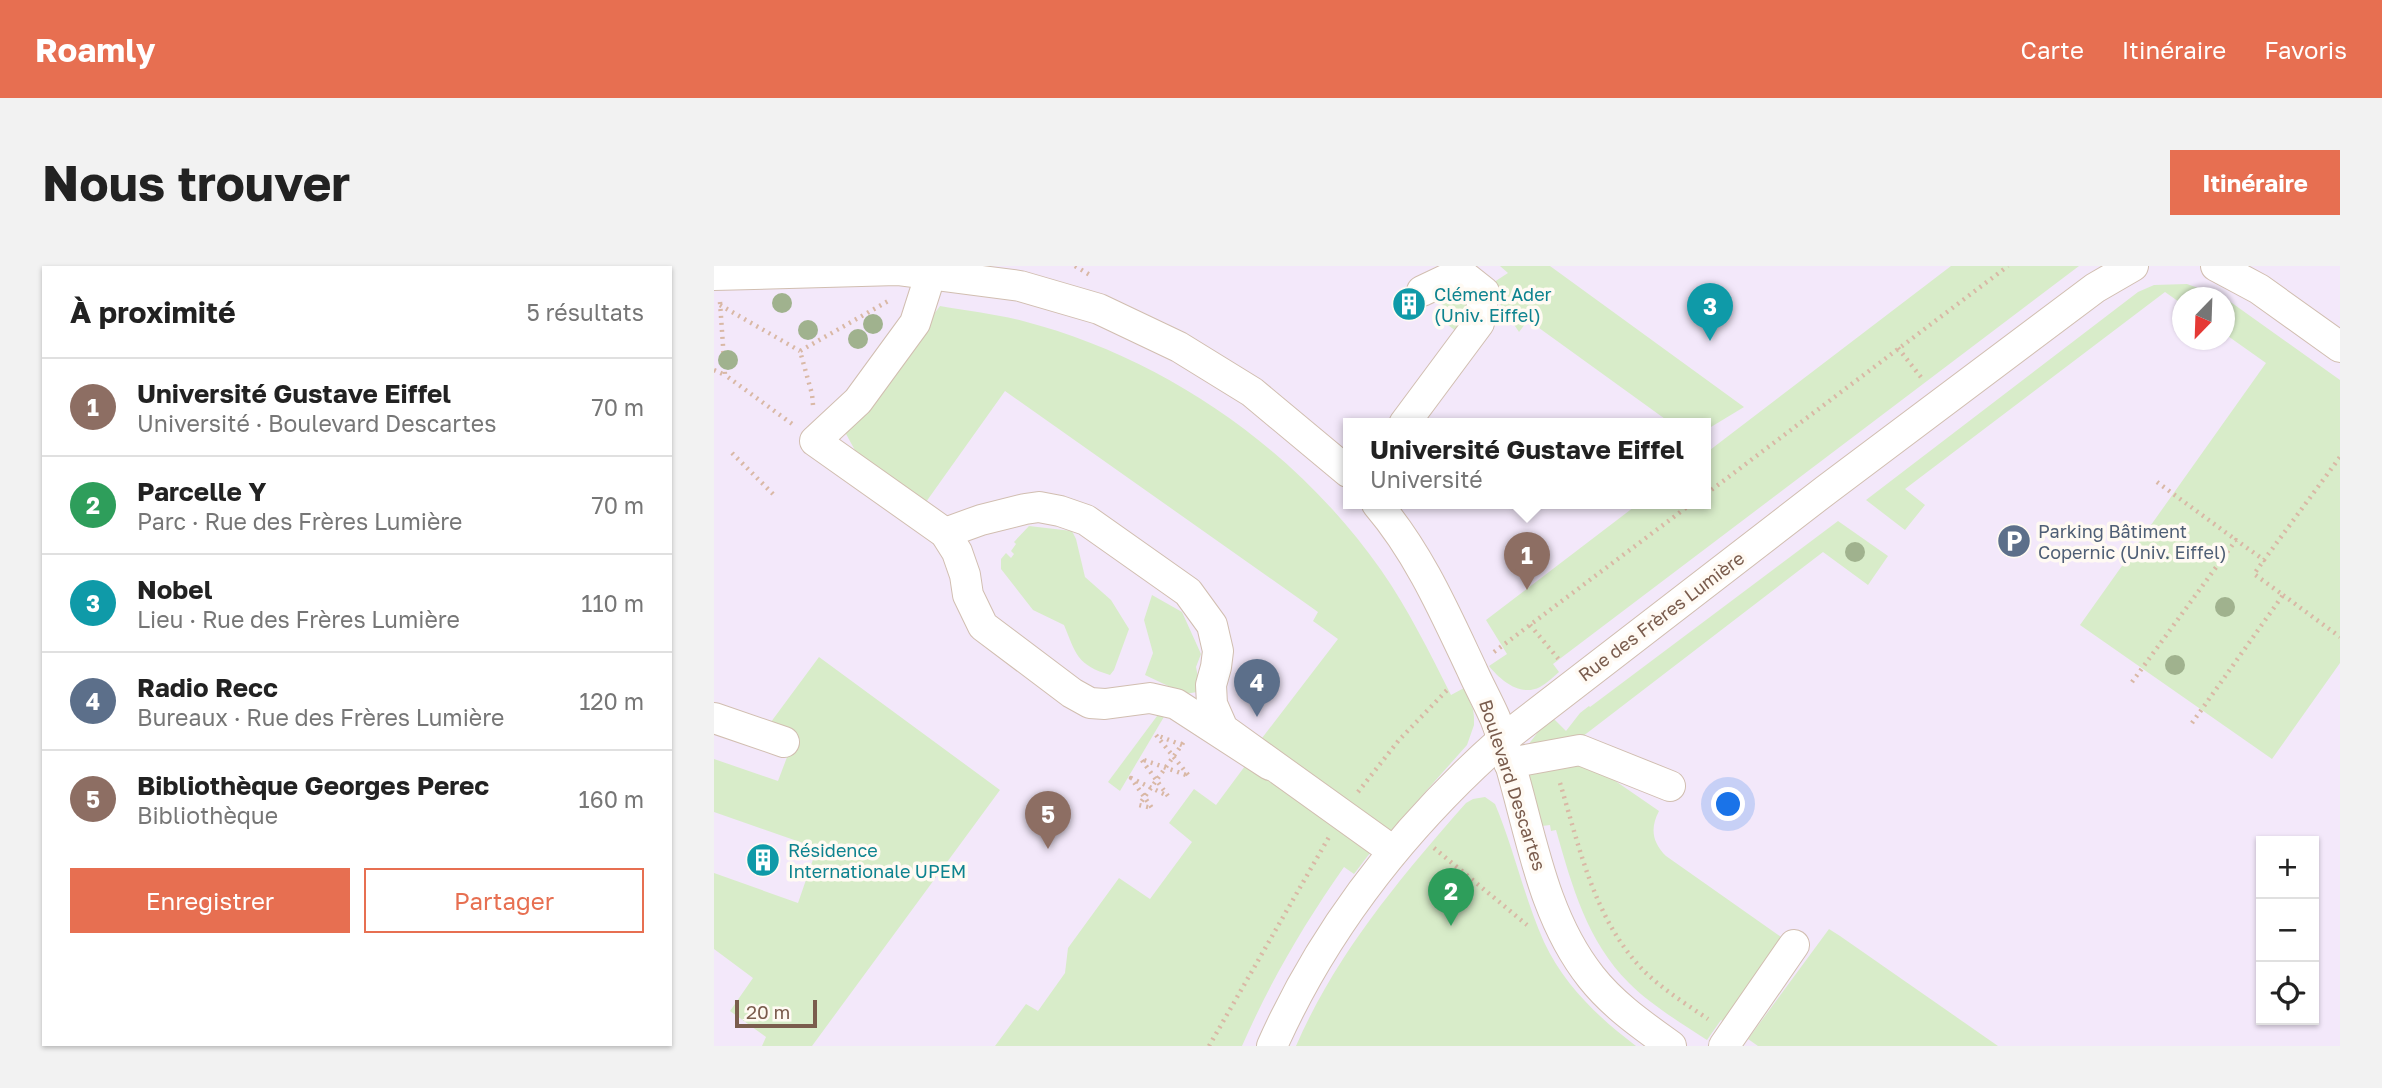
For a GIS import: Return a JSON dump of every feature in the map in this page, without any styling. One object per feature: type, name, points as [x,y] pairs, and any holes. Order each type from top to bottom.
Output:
[{"type":"street","name":"Rue des Frères Lumière","points":[[1272,1046],[1310,969],[1362,890],[1458,778],[1505,751],[1816,498],[2095,288],[2133,266]]},
{"type":"street","points":[[2216,266],[2259,289],[2340,346]]},
{"type":"street","points":[[717,274],[897,270],[931,273],[1020,286],[1099,309],[1179,347],[1252,392],[1343,467]]},
{"type":"street","points":[[1408,418],[1479,323],[1483,292],[1455,270],[1422,291]]},
{"type":"street","points":[[931,273],[915,323],[858,401],[815,441],[945,533],[957,552],[974,611],[983,626],[1072,693],[1090,703],[1117,703],[1150,698],[1164,700],[1188,710],[1270,765]]},
{"type":"street","points":[[945,533],[981,520],[1025,509],[1039,507],[1060,512],[1086,520],[1188,592],[1212,625],[1218,651],[1211,685],[1212,704],[1223,729],[1393,851]]},
{"type":"street","name":"Boulevard Descartes","points":[[1380,509],[1423,572],[1451,623],[1495,719],[1531,842],[1559,925],[1590,975],[1610,999],[1671,1046]]},
{"type":"street","points":[[714,718],[784,742]]},
{"type":"street","points":[[1505,751],[1554,754],[1580,750],[1670,786]]},
{"type":"street","points":[[1728,1041],[1794,945]]},
{"type":"path","points":[[1711,490],[2008,266]]},
{"type":"path","points":[[717,274],[725,375]]},
{"type":"path","points":[[800,351],[894,298]]},
{"type":"path","points":[[720,305],[800,351],[812,394]]},
{"type":"path","points":[[1898,348],[1942,404]]},
{"type":"path","points":[[714,370],[785,418]]},
{"type":"path","points":[[732,453],[775,496]]},
{"type":"path","points":[[2340,457],[2254,574],[2340,637]]},
{"type":"path","points":[[2157,482],[2264,560]]},
{"type":"path","points":[[1209,1046],[1342,815],[1399,740],[1446,690],[1471,669],[1684,509]]},
{"type":"path","points":[[2132,682],[2236,540]]},
{"type":"path","points":[[2192,723],[2283,595]]},
{"type":"path","points":[[1194,749],[1182,745],[1156,735],[1174,756],[1189,776],[1165,768],[1141,759],[1157,779],[1168,796],[1151,788],[1131,778],[1144,796],[1151,788],[1157,779],[1165,768],[1174,756],[1182,745],[1200,720]]},
{"type":"path","points":[[1554,754],[1555,765],[1599,906],[1622,945],[1644,972],[1728,1041]]},
{"type":"path","points":[[1426,842],[1534,930],[1531,918]]},
{"type":"shaded area","points":[[714,266],[2340,266],[2340,1046],[714,1046]]},
{"type":"green space","points":[[1500,266],[1550,266],[1744,407],[1711,427],[1711,418],[1664,418],[1528,320],[1519,332],[1488,286],[1508,273]]},
{"type":"green space","points":[[1951,266],[2079,266],[1553,664],[1559,672],[1543,685],[1533,690],[1519,689],[1494,672],[1489,666],[1507,654],[1486,620],[1631,509],[1711,509],[1711,449]]},
{"type":"green space","points":[[2187,284],[2195,287],[2172,287],[2172,297],[2165,292],[1905,489],[1925,505],[1905,530],[1866,500],[2138,292],[2154,285]]},
{"type":"green space","points":[[1450,288],[1472,292],[1460,334],[1444,322],[1452,311],[1430,297]]},
{"type":"green space","points":[[2235,305],[2340,380],[2340,663],[2272,759],[2080,625],[2266,363],[2235,341]]},
{"type":"green space","points":[[940,306],[1023,321],[1076,337],[1177,384],[1224,414],[1269,448],[1310,486],[1347,526],[1400,600],[1451,695],[1464,688],[1473,709],[1474,725],[1467,745],[1386,836],[1259,742],[1338,639],[1313,621],[1318,612],[1005,391],[926,502],[857,454],[845,432]]},
{"type":"green space","points":[[1838,521],[1888,556],[1868,585],[1823,552],[1578,740],[1528,745],[1538,732],[1554,719],[1566,731],[1589,706]]},
{"type":"green space","points":[[1029,526],[1072,531],[1085,577],[1111,600],[1129,629],[1110,675],[1084,662],[1075,651],[1064,625],[1033,610],[1001,569],[1001,559],[1006,553],[1011,558],[1014,554],[1011,551],[1016,544],[1014,542]]},
{"type":"green space","points":[[1152,595],[1182,612],[1201,654],[1196,667],[1200,687],[1197,692],[1185,694],[1145,675],[1153,653],[1144,620]]},
{"type":"green space","points":[[819,657],[1000,790],[812,1046],[762,1046],[766,1037],[730,1011],[753,978],[714,949],[714,873],[798,903],[817,848],[714,812],[714,759],[778,781],[795,736],[768,726]]},
{"type":"green space","points":[[1163,708],[1168,710],[1120,791],[1108,782]]},
{"type":"green space","points":[[1582,758],[1659,811],[1654,823],[1654,835],[1666,856],[1784,939],[1726,1023],[1721,1020],[1707,1040],[1647,999],[1614,967],[1583,912],[1556,830],[1551,831],[1550,825],[1542,826],[1527,775]]},
{"type":"green space","points":[[1245,766],[1320,811],[1373,849],[1354,874],[1344,867],[1329,888],[1276,976],[1242,1046],[995,1046],[1026,1004],[1038,1011],[1065,973],[1068,948],[1119,878],[1150,899],[1192,842],[1169,823],[1194,789],[1216,805]]},
{"type":"green space","points":[[1485,797],[1495,804],[1537,925],[1552,958],[1584,1000],[1636,1046],[1296,1046],[1330,980],[1371,918],[1466,803]]},
{"type":"green space","points":[[1829,929],[1998,1046],[1758,1046],[1748,1039]]},
{"type":"place","name":"Clément Ader (Univ. Eiffel)","points":[[1409,304]]},
{"type":"place","name":"Nobel","points":[[1710,341]]},
{"type":"place","name":"Parking Bâtiment Copernic (Univ. Eiffel)","points":[[2014,541]]},
{"type":"place","name":"Université Gustave Eiffel","points":[[1527,590]]},
{"type":"place","name":"Radio Recc","points":[[1257,717]]},
{"type":"place","name":"Bibliothèque Georges Perec","points":[[1048,849]]},
{"type":"place","name":"Résidence Internationale UPEM","points":[[763,860]]},
{"type":"place","name":"Parcelle Y","points":[[1451,926]]}]
